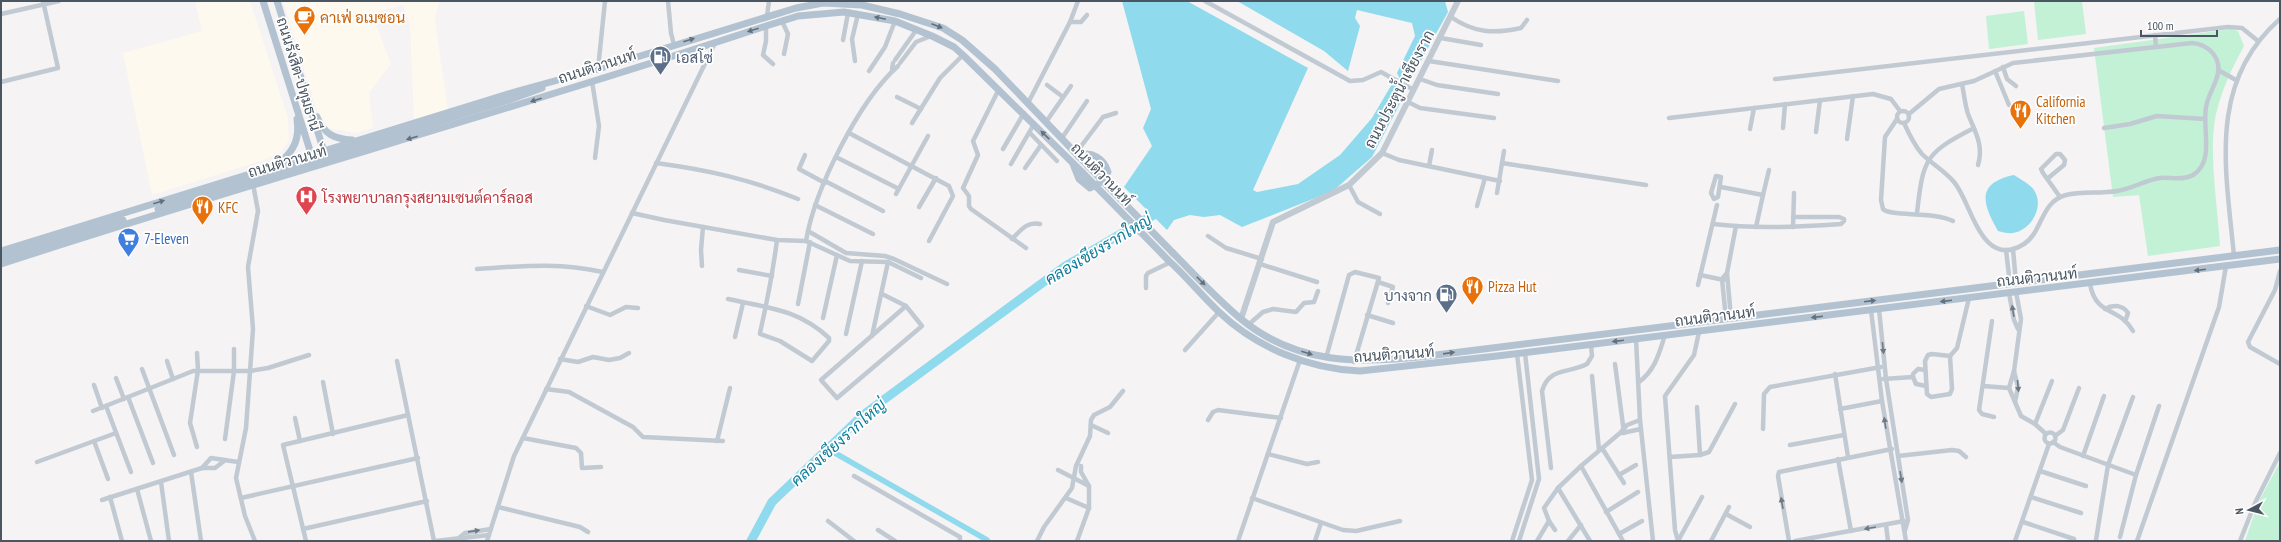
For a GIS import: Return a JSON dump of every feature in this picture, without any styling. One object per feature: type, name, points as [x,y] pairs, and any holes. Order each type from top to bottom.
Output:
[{"type":"main road","name":"ถนนรังสิต-ปทุมธานี","points":[[263,1],[315,167]]},
{"type":"main road","name":"ถนนรังสิต-ปทุมธานี","points":[[277,1],[327,163]]},
{"type":"main road","name":"ถนนติวานนท์","points":[[1,251],[539,84],[598,69],[767,16],[816,3],[862,5],[900,14],[943,28],[976,52],[1028,103],[1173,253],[1241,319],[1248,325],[1283,344],[1326,358],[1354,362],[1398,360],[2280,250]]},
{"type":"main road","name":"ถนนติวานนท์","points":[[1,264],[253,184],[315,167],[782,21],[824,13],[848,12],[896,21],[917,29],[954,47],[1024,113],[1219,312],[1258,341],[1300,360],[1325,367],[1360,371],[1517,354],[2280,260]]},
{"type":"main road","points":[[1,257],[509,100],[598,69]]},
{"type":"main road","points":[[306,93],[320,124],[327,134],[339,139],[357,140]]},
{"type":"main road","points":[[279,164],[294,149],[297,140],[297,122],[293,96]]},
{"type":"main road","points":[[385,132],[382,137],[383,141],[389,144]]},
{"type":"main road","points":[[1072,161],[1079,179],[1093,188],[1101,182],[1108,172],[1096,156],[1088,152],[1077,154]]},
{"type":"main road","points":[[243,176],[248,177],[253,184]]},
{"type":"main road","points":[[2234,256],[2235,265]]},
{"type":"main road","points":[[2224,257],[2226,266]]},
{"type":"main road","points":[[1745,316],[1746,326]]},
{"type":"main road","points":[[1727,328],[1728,319]]},
{"type":"street","points":[[1,14],[43,3],[59,1]]},
{"type":"street","points":[[598,69],[605,1]]},
{"type":"street","points":[[668,1],[671,33],[674,45]]},
{"type":"street","points":[[767,16],[769,1]]},
{"type":"street","points":[[1028,103],[1070,22],[1078,1]]},
{"type":"street","points":[[1205,1],[1350,81],[1360,81],[1381,72],[1414,90]]},
{"type":"street","name":"ถนนประตูน้ำเชียงราก","points":[[1241,319],[1271,229],[1277,219],[1324,199],[1349,185],[1382,153],[1441,38],[1458,1]]},
{"type":"street","points":[[1,82],[58,68],[43,3]]},
{"type":"street","points":[[843,40],[848,12]]},
{"type":"street","points":[[855,61],[852,39],[858,14]]},
{"type":"street","points":[[1070,22],[1081,22],[1087,15]]},
{"type":"street","points":[[1451,16],[1462,24],[1490,33],[1520,28],[1527,20]]},
{"type":"street","points":[[2234,256],[2225,139],[2226,116],[2236,80],[2258,41],[2280,19]]},
{"type":"street","points":[[782,21],[788,34],[784,54]]},
{"type":"street","points":[[869,71],[885,47],[896,21]]},
{"type":"street","points":[[766,26],[766,41],[763,55],[773,64]]},
{"type":"street","points":[[1775,79],[2155,35],[2237,27],[2248,32],[2258,41]]},
{"type":"street","points":[[798,304],[808,241],[808,231],[825,182],[849,133],[917,29]]},
{"type":"street","points":[[2155,35],[2156,46]]},
{"type":"street","points":[[904,51],[916,42],[932,36]]},
{"type":"street","points":[[1441,38],[1481,45]]},
{"type":"street","points":[[488,541],[514,456],[715,43]]},
{"type":"street","points":[[1898,119],[1904,123],[1915,145],[1928,160],[1948,175],[1960,190],[1976,227],[1984,239],[1994,246],[2006,250],[2013,249],[2024,244],[2030,239],[2044,213],[2060,197],[2080,193],[2117,192],[2152,180],[2192,176],[2203,163],[2206,142],[2205,119],[2208,99],[2218,70],[2215,57],[2203,45],[2192,43],[2022,61],[2003,67],[1974,81],[1946,87],[1934,92],[1909,114],[1908,120],[1904,123]]},
{"type":"street","points":[[912,123],[940,78],[963,55]]},
{"type":"street","points":[[1429,62],[1558,81]]},
{"type":"street","points":[[2003,67],[2007,79],[2016,86]]},
{"type":"street","points":[[2218,70],[2236,80]]},
{"type":"street","points":[[1995,71],[2009,105]]},
{"type":"street","points":[[1420,79],[1437,85],[1498,94]]},
{"type":"street","points":[[592,81],[598,126],[595,158]]},
{"type":"street","points":[[1962,84],[1968,113],[1980,148],[1978,165]]},
{"type":"street","points":[[1047,85],[1063,97]]},
{"type":"street","points":[[1046,122],[1071,86]]},
{"type":"street","points":[[999,89],[973,141],[978,155],[963,188],[969,196],[969,206],[971,210],[1026,248]]},
{"type":"street","points":[[1669,118],[1873,94],[1886,97],[1896,104],[1900,111],[1898,119],[1885,137],[1882,205],[1886,212],[1892,214],[1917,213],[1934,215],[1952,221]]},
{"type":"street","points":[[1847,139],[1853,96]]},
{"type":"street","points":[[897,97],[921,109]]},
{"type":"street","points":[[1816,132],[1820,100]]},
{"type":"street","points":[[1062,138],[1087,101]]},
{"type":"street","points":[[1408,102],[1420,108],[1494,118]]},
{"type":"street","points":[[1783,128],[1785,104]]},
{"type":"street","points":[[1750,129],[1754,108]]},
{"type":"street","points":[[1900,111],[1905,111],[1909,114]]},
{"type":"street","points":[[1003,149],[1024,113]]},
{"type":"street","points":[[1077,154],[1103,117],[1116,114]]},
{"type":"street","points":[[2104,128],[2130,124],[2157,116],[2205,119]]},
{"type":"street","points":[[1011,164],[1034,124]]},
{"type":"street","points":[[1917,213],[1922,177],[1928,160],[1949,141],[1974,128]]},
{"type":"street","points":[[849,133],[949,186],[953,196],[929,241]]},
{"type":"street","points":[[1030,133],[1058,161]]},
{"type":"street","points":[[896,194],[928,136]]},
{"type":"street","points":[[1025,168],[1041,144]]},
{"type":"street","points":[[1429,166],[1432,150]]},
{"type":"street","points":[[1497,193],[1504,152]]},
{"type":"street","points":[[1382,153],[1399,160],[1500,181]]},
{"type":"street","points":[[2047,179],[2064,165],[2065,160],[2060,154],[2056,154],[2041,167],[2041,171],[2060,197]]},
{"type":"street","points":[[805,155],[799,169],[882,211]]},
{"type":"street","points":[[836,158],[899,189]]},
{"type":"street","points":[[656,163],[714,171],[761,184],[798,199]]},
{"type":"street","points":[[1502,163],[1646,185]]},
{"type":"street","points":[[1756,227],[1769,170]]},
{"type":"street","points":[[1716,176],[1721,176],[1721,187],[1718,197],[1712,198],[1711,192],[1716,176]]},
{"type":"street","points":[[919,207],[936,178]]},
{"type":"street","points":[[1476,206],[1485,178]]},
{"type":"street","points":[[253,184],[258,211],[248,267],[253,330],[246,428],[236,478],[245,516],[255,541]]},
{"type":"street","points":[[1349,185],[1358,202],[1380,214]]},
{"type":"street","points":[[1721,187],[1763,195]]},
{"type":"street","points":[[1793,227],[1794,193]]},
{"type":"street","points":[[816,205],[872,234]]},
{"type":"street","points":[[1698,285],[1717,205]]},
{"type":"street","points":[[632,213],[777,240],[808,241],[850,261],[888,262],[921,278]]},
{"type":"street","points":[[1712,224],[1756,227],[1793,227],[1841,224],[1844,221],[1844,219],[1839,217],[1793,217]]},
{"type":"street","points":[[1012,239],[1024,226],[1034,223],[1040,224]]},
{"type":"street","points":[[1728,319],[1727,274],[1736,226]]},
{"type":"street","points":[[702,266],[701,250],[703,227]]},
{"type":"street","points":[[808,231],[846,253],[890,257],[946,284]]},
{"type":"street","points":[[1208,236],[1226,248],[1317,282]]},
{"type":"street","points":[[728,300],[765,307],[793,313],[815,325],[829,338],[829,341],[812,361],[780,341],[761,336],[760,333],[765,307],[772,276],[777,240]]},
{"type":"street","points":[[2013,249],[2013,284]]},
{"type":"street","points":[[2006,250],[2013,284]]},
{"type":"street","points":[[823,318],[837,255]]},
{"type":"street","points":[[846,334],[862,261]]},
{"type":"street","points":[[1146,288],[1146,276],[1148,272],[1169,261]]},
{"type":"street","points":[[872,336],[888,262]]},
{"type":"street","points":[[477,268],[552,264],[574,265],[603,272]]},
{"type":"street","points":[[2137,541],[2219,307],[2226,266]]},
{"type":"street","points":[[739,270],[772,276]]},
{"type":"street","points":[[2280,271],[2275,290],[2248,342],[2250,347],[2280,363]]},
{"type":"street","points":[[1326,358],[1349,275],[1355,272],[1377,276],[1378,282],[1354,362]]},
{"type":"street","points":[[1722,279],[1727,274]]},
{"type":"street","points":[[1700,275],[1727,281]]},
{"type":"street","points":[[1722,279],[1728,319]]},
{"type":"street","points":[[1378,282],[1393,287],[1388,303]]},
{"type":"street","points":[[2090,284],[2094,300],[2105,309],[2126,319],[2133,331]]},
{"type":"street","points":[[1248,325],[1264,312],[1273,308],[1296,312],[1304,303],[1314,302],[1318,291]]},
{"type":"street","points":[[2012,292],[2021,319],[2018,329],[2014,371],[2009,388],[2022,416],[2035,424],[2046,434]]},
{"type":"street","points":[[882,294],[906,306],[922,326],[837,398],[822,380],[906,306]]},
{"type":"street","points":[[1950,356],[1945,354],[1928,355],[1925,361],[1927,394],[1931,398],[1951,393],[1950,356],[1957,348],[1970,298]]},
{"type":"street","points":[[734,337],[743,303]]},
{"type":"street","points":[[586,306],[610,316],[626,307],[638,308]]},
{"type":"street","points":[[2105,309],[2112,306],[2122,307],[2128,313],[2126,319]]},
{"type":"street","points":[[1875,310],[1908,520],[1905,530]]},
{"type":"street","points":[[1875,310],[1879,380],[1889,450],[1901,521],[1905,530],[1906,541]]},
{"type":"street","points":[[1185,350],[1219,312]]},
{"type":"street","points":[[1367,315],[1393,324]]},
{"type":"street","points":[[1992,321],[1980,412],[1994,417]]},
{"type":"street","points":[[1678,541],[1665,396],[1694,356],[1699,332]]},
{"type":"street","points":[[1639,382],[1648,375],[1655,365],[1665,335]]},
{"type":"street","points":[[1636,339],[1640,420],[1652,541]]},
{"type":"street","points":[[1551,468],[1542,392],[1544,383],[1555,373],[1587,364],[1592,356],[1591,345]]},
{"type":"street","points":[[225,438],[234,371],[234,349]]},
{"type":"street","points":[[196,447],[190,423],[198,370],[197,353]]},
{"type":"street","points":[[560,359],[578,362],[593,357],[609,360],[620,358],[629,353]]},
{"type":"street","points":[[1519,541],[1539,479],[1525,353]]},
{"type":"street","points":[[1512,541],[1532,480],[1517,354]]},
{"type":"street","points":[[93,411],[198,370],[250,371],[268,368],[309,355]]},
{"type":"street","points":[[1238,541],[1300,360]]},
{"type":"street","points":[[167,361],[173,379]]},
{"type":"street","points":[[397,361],[435,541],[459,538],[467,539],[489,535]]},
{"type":"street","points":[[1615,364],[1622,432]]},
{"type":"street","points":[[1763,429],[1764,394],[1767,388],[1884,366]]},
{"type":"street","points":[[142,369],[174,455]]},
{"type":"street","points":[[1925,370],[1918,369],[1913,374],[1913,377],[1916,384],[1926,386]]},
{"type":"street","points":[[2014,371],[2018,392],[2015,402]]},
{"type":"street","points":[[1835,374],[1848,457]]},
{"type":"street","points":[[1592,376],[1601,449],[1624,483]]},
{"type":"street","points":[[1879,380],[1913,377]]},
{"type":"street","points":[[116,378],[126,398],[152,463]]},
{"type":"street","points":[[2035,424],[2052,381]]},
{"type":"street","points":[[323,382],[333,434]]},
{"type":"street","points":[[94,385],[116,433],[131,472]]},
{"type":"street","points":[[1983,386],[2009,388]]},
{"type":"street","points":[[717,441],[730,388]]},
{"type":"street","points":[[2015,541],[2051,443],[2055,436],[2063,430],[2079,388]]},
{"type":"street","points":[[546,389],[569,392],[633,427],[643,437],[723,441]]},
{"type":"street","points":[[1037,541],[1044,527],[1072,488],[1076,466],[1090,436],[1094,415],[1110,407],[1124,392]]},
{"type":"street","points":[[2083,456],[2104,396]]},
{"type":"street","points":[[2096,540],[2108,465],[2134,397]]},
{"type":"street","points":[[1840,409],[1882,401]]},
{"type":"street","points":[[1670,457],[1700,455],[1709,452],[1735,404]]},
{"type":"street","points":[[2120,537],[2136,475],[2160,406]]},
{"type":"street","points":[[1697,407],[1700,455]]},
{"type":"street","points":[[1208,420],[1213,412],[1218,410],[1281,418]]},
{"type":"street","points":[[306,541],[283,445],[408,415]]},
{"type":"street","points":[[295,418],[300,441]]},
{"type":"street","points":[[1555,530],[1549,521],[1544,508],[1558,488],[1601,449],[1640,420]]},
{"type":"street","points":[[1091,425],[1108,433]]},
{"type":"street","points":[[1622,432],[1641,429]]},
{"type":"street","points":[[2046,434],[2051,432],[2055,436]]},
{"type":"street","points":[[37,462],[116,433]]},
{"type":"street","points":[[2046,434],[2045,441],[2136,475]]},
{"type":"street","points":[[1790,445],[1844,435]]},
{"type":"street","points":[[523,438],[576,448],[581,453],[582,468],[601,467]]},
{"type":"street","points":[[94,441],[108,479]]},
{"type":"street","points":[[1789,541],[1778,474],[1781,471],[1896,449]]},
{"type":"street","points":[[1898,456],[1952,450],[1959,451],[1966,456]]},
{"type":"street","points":[[2240,541],[2255,503],[2280,453]]},
{"type":"street","points":[[1268,454],[1303,464],[1318,462]]},
{"type":"street","points":[[202,468],[211,458],[238,462]]},
{"type":"street","points":[[241,498],[293,485],[418,458]]},
{"type":"street","points":[[1838,459],[1851,531]]},
{"type":"street","points":[[102,500],[202,468],[215,468],[224,461]]},
{"type":"street","points":[[1619,475],[1636,465]]},
{"type":"street","points":[[1077,541],[1089,508],[1089,486],[1081,472],[1082,466]]},
{"type":"street","points":[[1581,466],[1623,541]]},
{"type":"street","points":[[1058,470],[1089,486]]},
{"type":"street","points":[[2040,471],[2086,486]]},
{"type":"street","points":[[191,472],[201,541]]},
{"type":"street","points":[[854,476],[960,537],[960,541]]},
{"type":"street","points":[[160,482],[169,541]]},
{"type":"street","points":[[1558,488],[1590,541]]},
{"type":"street","points":[[137,489],[151,541]]},
{"type":"street","points":[[1606,512],[1638,492]]},
{"type":"street","points":[[110,497],[122,541]]},
{"type":"street","points":[[1678,541],[1702,497]]},
{"type":"street","points":[[2031,497],[2081,513]]},
{"type":"street","points":[[1066,498],[1089,508]]},
{"type":"street","points":[[1252,498],[1343,530],[1356,531],[1400,521]]},
{"type":"street","points":[[303,529],[427,501]]},
{"type":"street","points":[[498,507],[580,527],[588,532]]},
{"type":"street","points":[[1711,541],[1729,508]]},
{"type":"street","points":[[1726,514],[1750,527]]},
{"type":"street","points":[[1795,541],[1908,520]]},
{"type":"street","points":[[828,521],[854,541]]},
{"type":"street","points":[[1537,541],[1549,521]]},
{"type":"street","points":[[1619,534],[1642,521]]},
{"type":"street","points":[[2023,522],[2074,539]]},
{"type":"street","points":[[1315,541],[1321,523]]},
{"type":"street","points":[[1568,541],[1581,525]]},
{"type":"street","points":[[1886,525],[1888,541]]},
{"type":"street","points":[[459,538],[465,533],[491,529]]},
{"type":"street","points":[[878,530],[895,541]]},
{"type":"shaded area","points":[[195,1],[250,1],[288,118],[289,140],[281,152],[264,160],[152,195],[123,53],[202,31]]},
{"type":"shaded area","points":[[283,1],[439,1],[435,21],[448,110],[414,120],[410,24],[403,5],[372,13],[391,64],[369,93],[373,128],[356,133],[327,128],[315,106]]},
{"type":"green space","points":[[2034,1],[2082,1],[2086,34],[2038,40]]},
{"type":"green space","points":[[2024,11],[2028,44],[1989,49],[1986,16]]},
{"type":"green space","points":[[2231,29],[2238,31],[2244,46],[2224,87],[2218,105],[2214,128],[2213,161],[2220,246],[2148,256],[2139,195],[2113,197],[2094,48]]},
{"type":"green space","points":[[2280,462],[2280,541],[2245,541],[2258,503]]},
{"type":"water","points":[[1122,1],[1187,1],[1308,68],[1253,190],[1257,192],[1298,184],[1340,155],[1372,118],[1392,84],[1397,83],[1399,77],[1397,73],[1415,36],[1412,23],[1357,10],[1355,18],[1360,26],[1348,71],[1324,51],[1237,1],[1445,1],[1448,12],[1412,77],[1406,80],[1404,96],[1372,157],[1333,191],[1242,227],[1220,215],[1204,217],[1190,215],[1174,220],[1167,230],[1124,187],[1152,146],[1143,128],[1151,109]]},
{"type":"water","points":[[2014,175],[2034,190],[2038,203],[2037,210],[2030,223],[2020,231],[2008,233],[1998,231],[1988,212],[1986,196],[1988,189],[1993,183]]},
{"type":"waterway","name":"คลองเชียงรากใหญ่","points":[[751,541],[772,502],[863,415],[1064,267],[1162,210]]},
{"type":"waterway","points":[[828,449],[987,540]]},
{"type":"place","name":"คาเฟ่ อเมซอน","points":[[305,36]]},
{"type":"place","name":"เอสโซ่","points":[[660,76]]},
{"type":"place","name":"California Kitchen","points":[[2020,130]]},
{"type":"place","name":"โรงพยาบาลกรุงสยามเซนต์คาร์ลอส","points":[[306,216]]},
{"type":"place","name":"KFC","points":[[202,226]]},
{"type":"place","name":"7-Eleven","points":[[128,258]]},
{"type":"place","name":"Pizza Hut","points":[[1472,306]]},
{"type":"place","name":"บางจาก","points":[[1447,314]]}]
